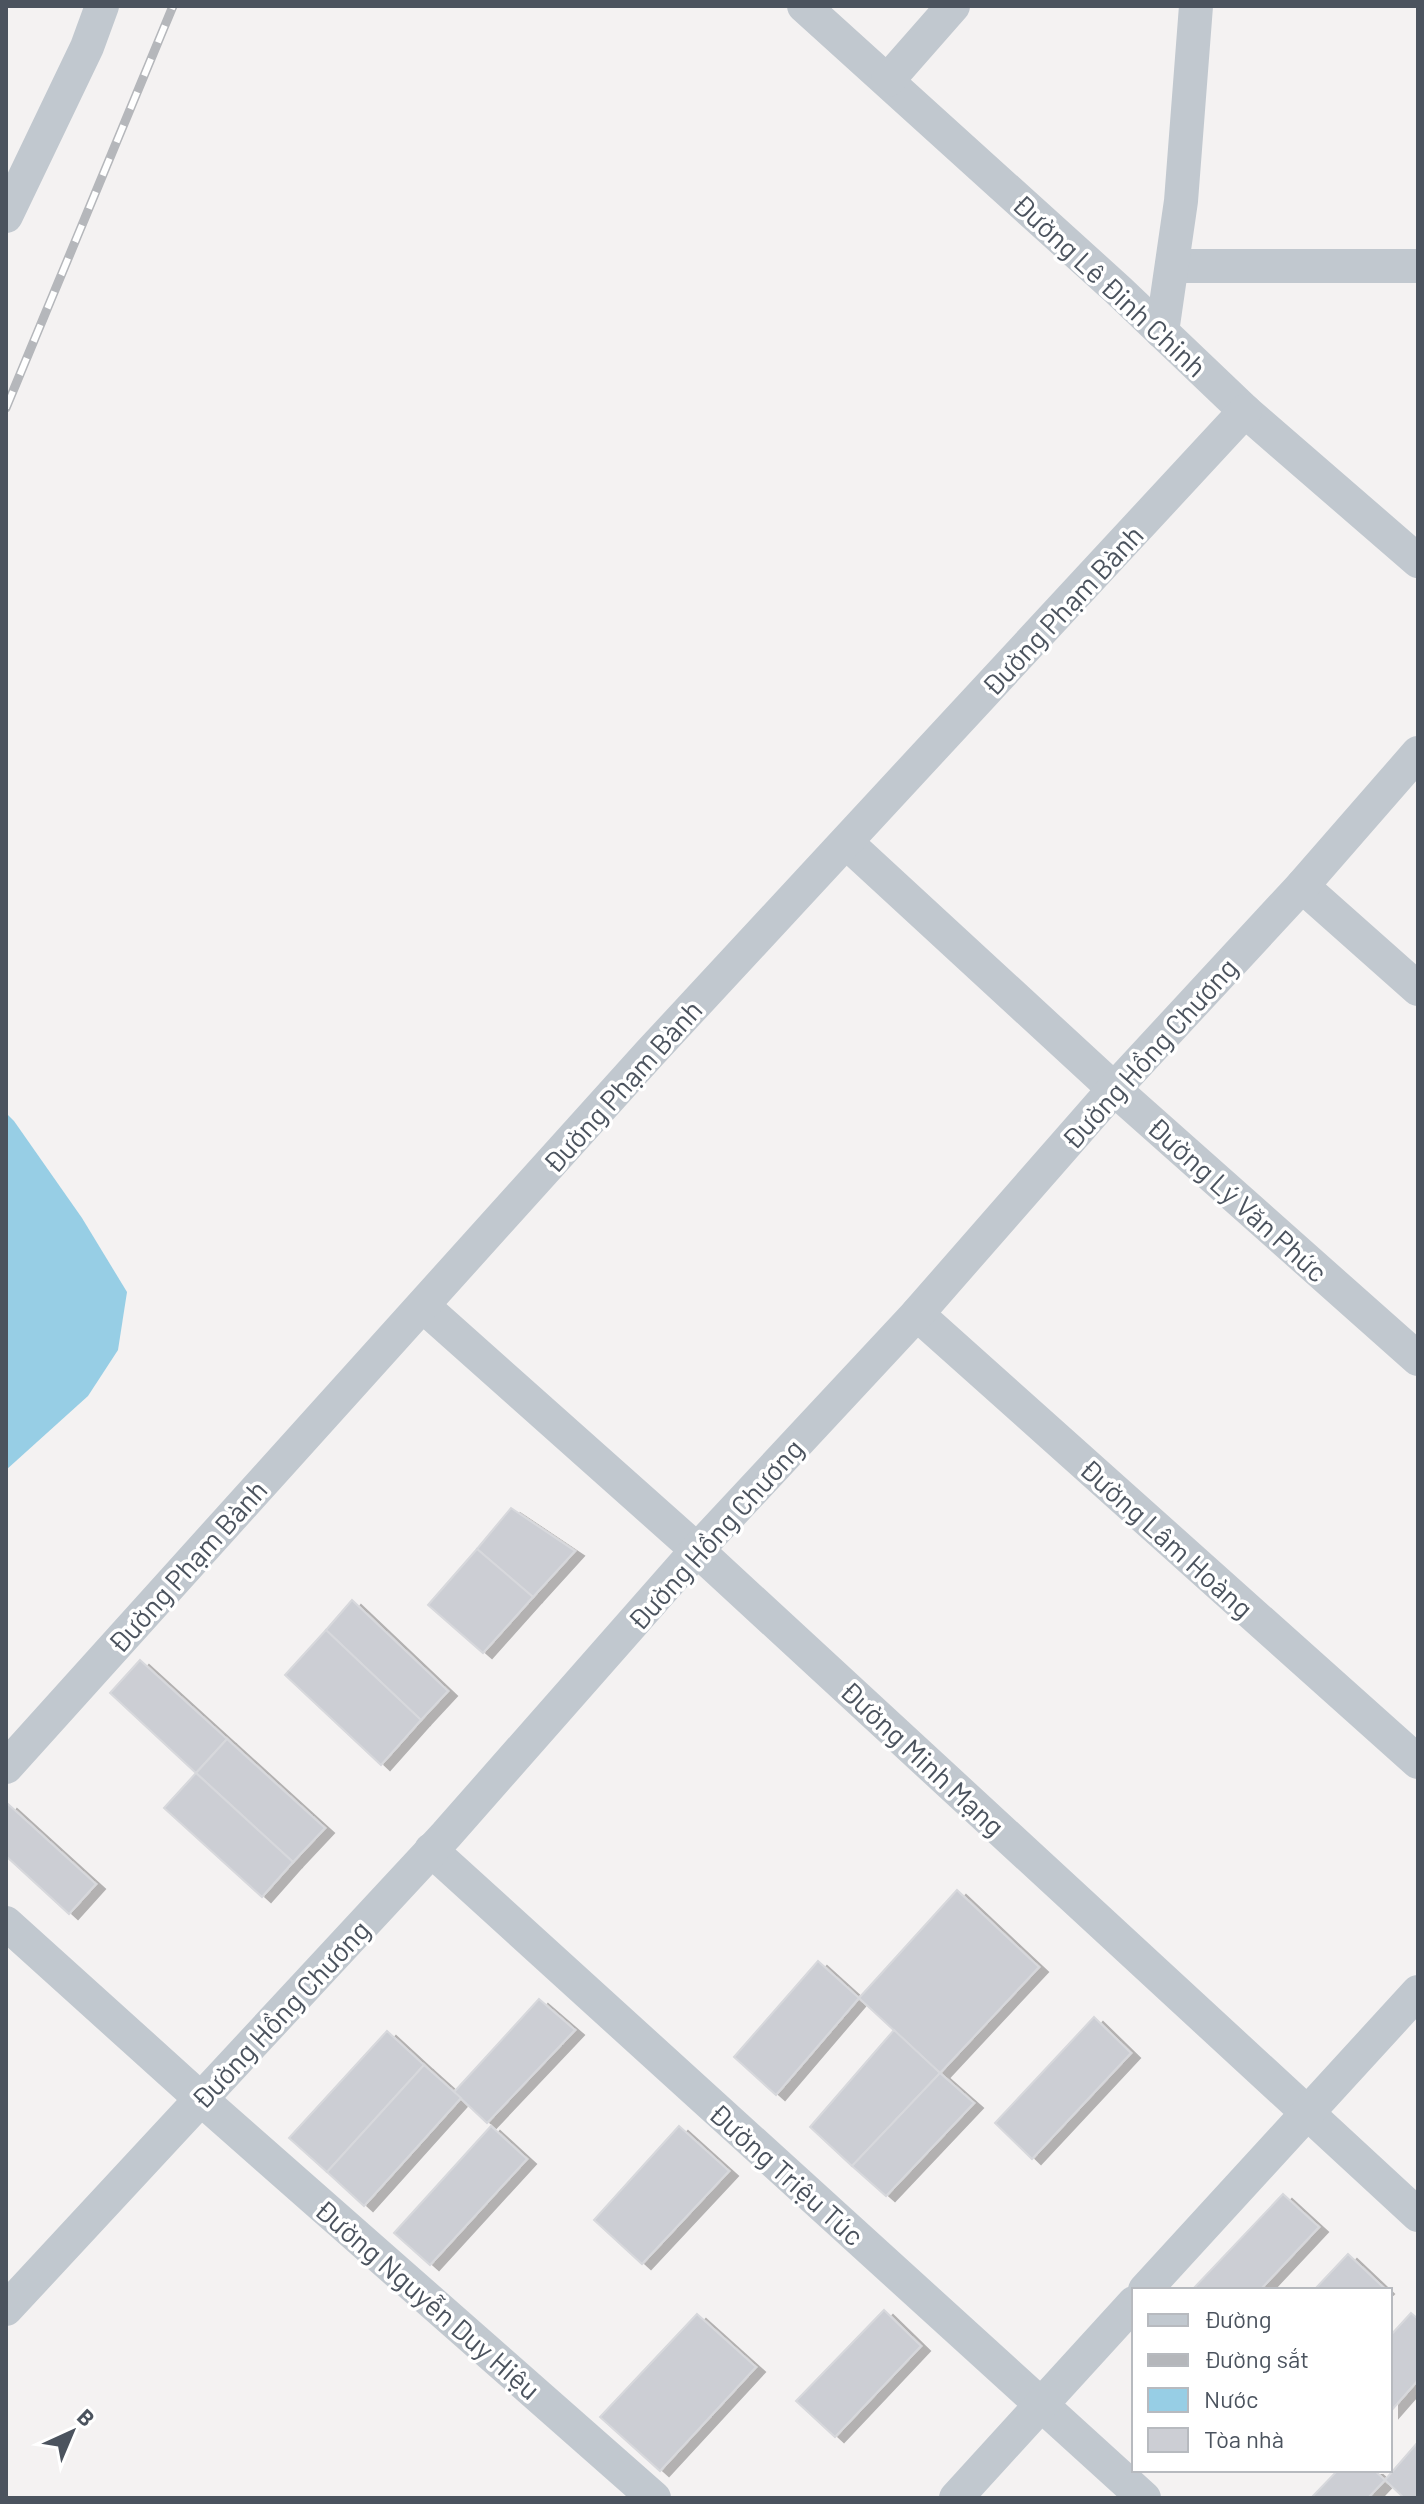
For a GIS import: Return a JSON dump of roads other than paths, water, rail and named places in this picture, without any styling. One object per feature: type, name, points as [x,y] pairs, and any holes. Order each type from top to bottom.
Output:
[{"type":"street","points":[[6,216],[87,47],[102,6]]},
{"type":"street","name":"Đường Lê Đinh Chinh","points":[[804,6],[1245,411],[1418,561]]},
{"type":"street","points":[[888,80],[953,6]]},
{"type":"street","points":[[1162,332],[1181,201],[1196,6]]},
{"type":"street","points":[[1172,266],[1418,266]]},
{"type":"street","name":"Đường Phạm Bành","points":[[6,1767],[650,1053],[1245,411]]},
{"type":"street","name":"Đường Hồng Chương","points":[[6,2309],[431,1850],[697,1550],[917,1314],[1114,1089],[1302,886],[1418,753]]},
{"type":"street","name":"Đường Lý Văn Phức","points":[[847,843],[1114,1089],[1418,1359]]},
{"type":"street","points":[[1302,886],[1418,989]]},
{"type":"street","name":"Đường Minh Mạng","points":[[423,1306],[697,1550],[1418,2215]]},
{"type":"street","name":"Đường Lâm Hoàng","points":[[917,1314],[1418,1762]]},
{"type":"street","name":"Đường Triệu Túc","points":[[431,1850],[1144,2498]]},
{"type":"street","name":"Đường Nguyễn Duy Hiệu","points":[[6,1923],[654,2498]]},
{"type":"street","points":[[1147,2288],[1418,1992]]},
{"type":"street","points":[[956,2498],[1132,2305]]},
{"type":"water","points":[[6,1113],[82,1218],[127,1292],[118,1350],[88,1396],[6,1470]]},
{"type":"railway","points":[[6,408],[173,6]]}]
